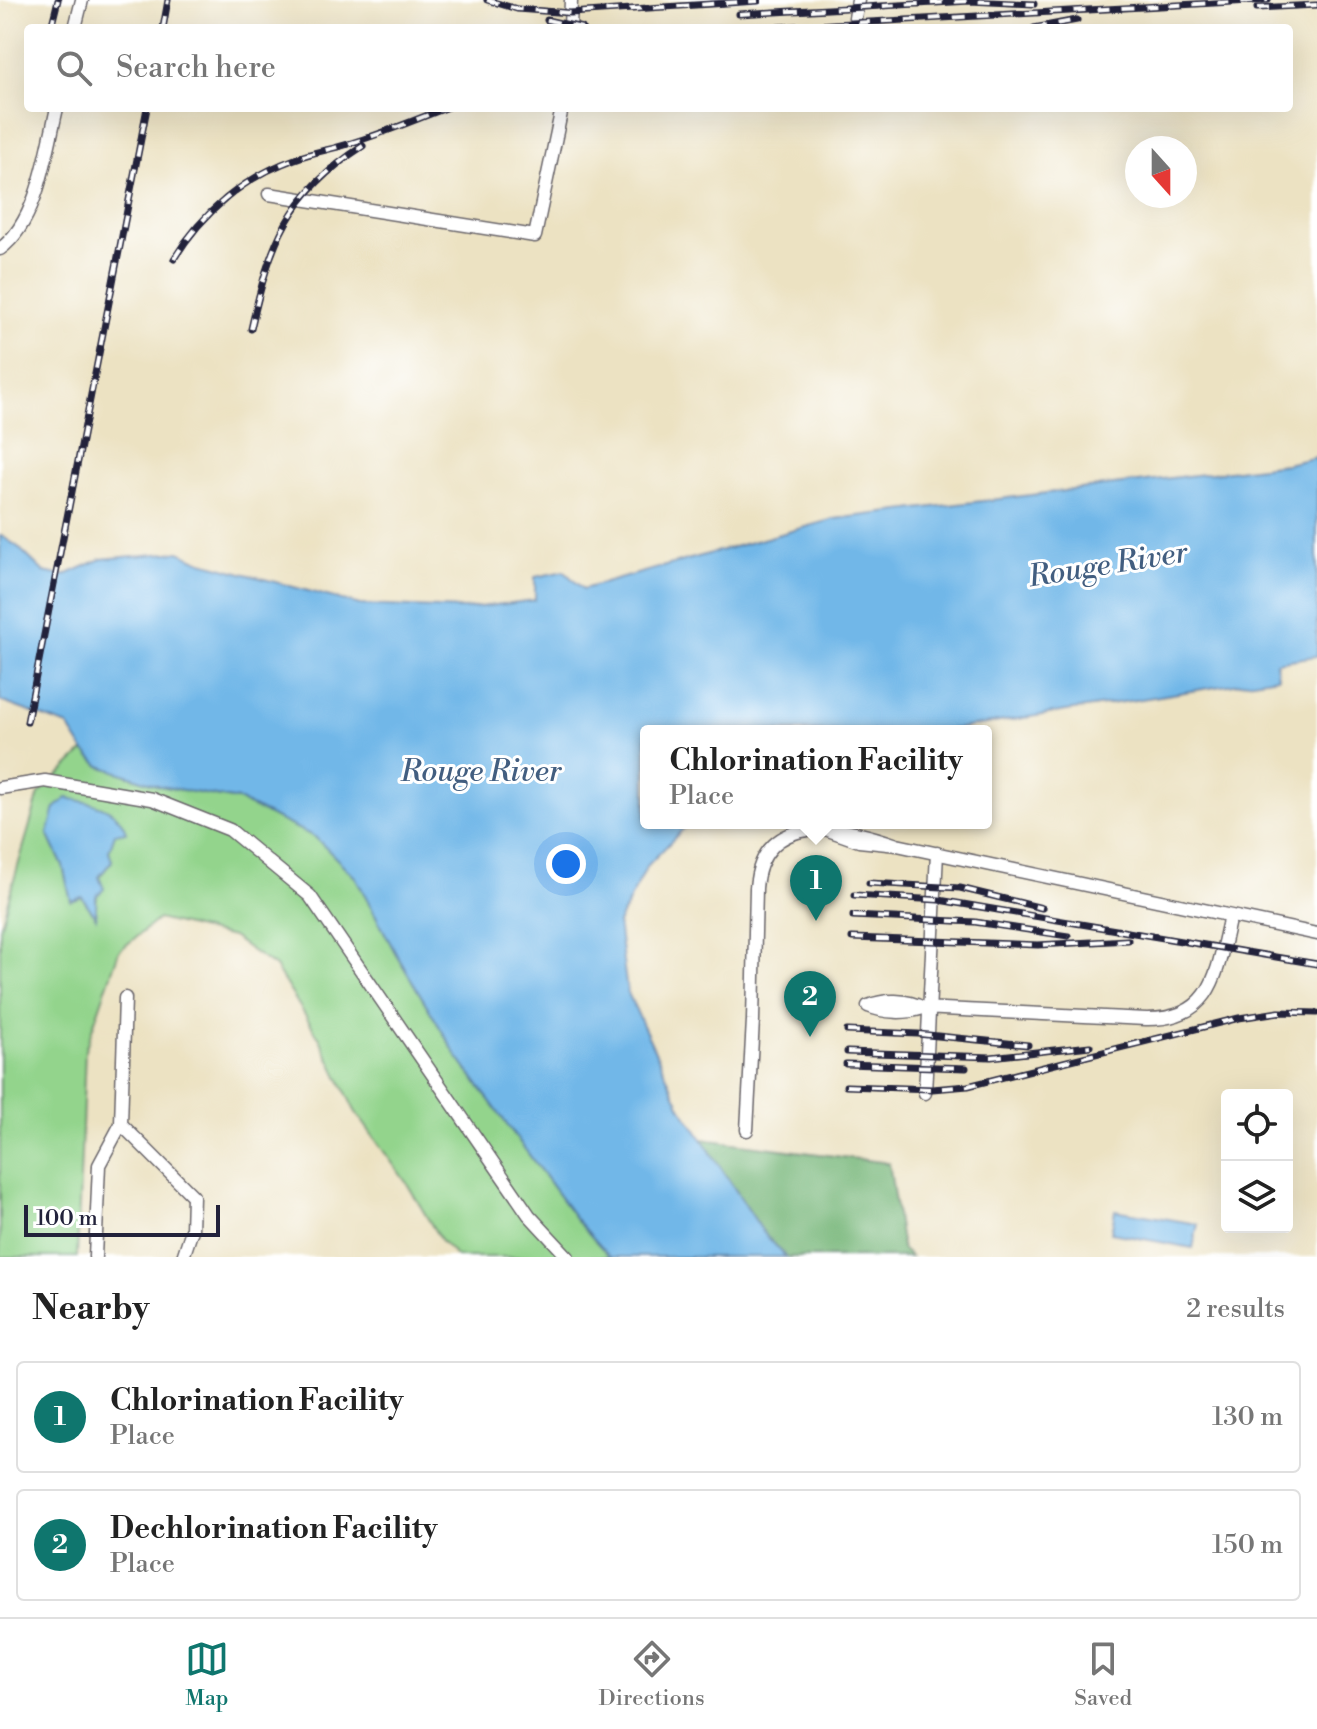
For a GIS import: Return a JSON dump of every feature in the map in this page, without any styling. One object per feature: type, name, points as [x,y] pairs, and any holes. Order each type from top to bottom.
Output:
[{"type":"lane","points":[[76,24],[82,0]]},
{"type":"lane","points":[[570,24],[571,0]]},
{"type":"lane","points":[[855,18],[858,0]]},
{"type":"lane","points":[[0,249],[15,233],[33,200],[56,112]]},
{"type":"lane","points":[[269,194],[535,236],[561,112]]},
{"type":"lane","points":[[0,788],[45,781],[152,799],[230,830],[287,877],[310,896],[529,1215],[568,1257]]},
{"type":"lane","points":[[747,1130],[759,870],[769,851],[788,835],[811,829],[828,830],[859,841],[937,853],[1317,934]]},
{"type":"lane","points":[[925,1093],[926,1008],[937,853]]},
{"type":"lane","points":[[926,1008],[1146,1019],[1174,1017],[1188,1012],[1206,996],[1217,971],[1230,916]]},
{"type":"lane","points":[[95,1257],[99,1165],[121,1124],[125,998]]},
{"type":"lane","points":[[121,1124],[193,1196],[192,1230],[183,1257]]},
{"type":"green space","points":[[84,751],[100,766],[160,786],[238,800],[315,837],[356,878],[395,952],[457,1056],[576,1219],[610,1257],[457,1257],[441,1241],[408,1185],[355,1111],[320,1039],[275,967],[232,937],[158,919],[119,951],[85,1050],[77,1257],[0,1257],[0,928],[39,794]],"holes":[[[115,833],[109,851],[112,861],[99,877],[95,916],[82,897],[71,901],[63,866],[48,834]]]},
{"type":"green space","points":[[702,1139],[889,1163],[902,1249],[911,1257],[786,1257],[763,1232]]},
{"type":"water","name":"Rouge River","points":[[1317,457],[1317,656],[1276,662],[1278,677],[980,725],[640,725],[640,829],[683,829],[647,866],[618,923],[627,991],[681,1107],[763,1232],[786,1257],[610,1257],[576,1219],[457,1056],[395,952],[356,878],[315,837],[238,800],[160,786],[100,766],[84,751],[68,726],[0,701],[0,535],[17,546],[44,572],[63,576],[101,559],[179,552],[202,562],[360,605],[464,609],[535,600],[535,577],[564,571],[583,589],[834,519],[1286,464]]},
{"type":"water","points":[[67,798],[110,811],[126,832],[115,834],[109,851],[112,861],[99,877],[104,889],[96,896],[96,917],[82,897],[71,901],[63,866],[48,834],[55,808]]},
{"type":"water","points":[[1115,1210],[1198,1224],[1193,1248],[1111,1233]]},
{"type":"railway","points":[[52,24],[58,0]]},
{"type":"railway","points":[[164,24],[168,0]]},
{"type":"railway","points":[[487,0],[517,9],[570,13],[758,1]]},
{"type":"railway","points":[[834,24],[1268,0]]},
{"type":"railway","points":[[739,14],[970,1],[1034,4]]},
{"type":"railway","points":[[1257,8],[1317,5]]},
{"type":"railway","points":[[547,20],[564,24]]},
{"type":"railway","points":[[1056,24],[1077,20]]},
{"type":"railway","points":[[27,722],[146,112]]},
{"type":"railway","points":[[174,259],[211,212],[259,176],[301,157],[361,140],[436,112]]},
{"type":"railway","points":[[251,329],[266,271],[286,224],[316,183],[363,146]]},
{"type":"railway","points":[[869,883],[960,888],[1042,908]]},
{"type":"railway","points":[[854,895],[939,900],[1317,964]]},
{"type":"railway","points":[[853,916],[975,922],[1068,936]]},
{"type":"railway","points":[[852,938],[1038,945],[1128,940]]},
{"type":"railway","points":[[846,1086],[932,1089],[968,1086],[1239,1018],[1279,1012],[1317,1013]]},
{"type":"railway","points":[[847,1031],[918,1034],[1028,1045]]},
{"type":"railway","points":[[847,1052],[991,1057],[1090,1046]]},
{"type":"railway","points":[[846,1064],[966,1068]]},
{"type":"place","name":"Chlorination Facility","points":[[816,921]]},
{"type":"place","name":"Dechlorination Facility","points":[[810,1037]]}]
